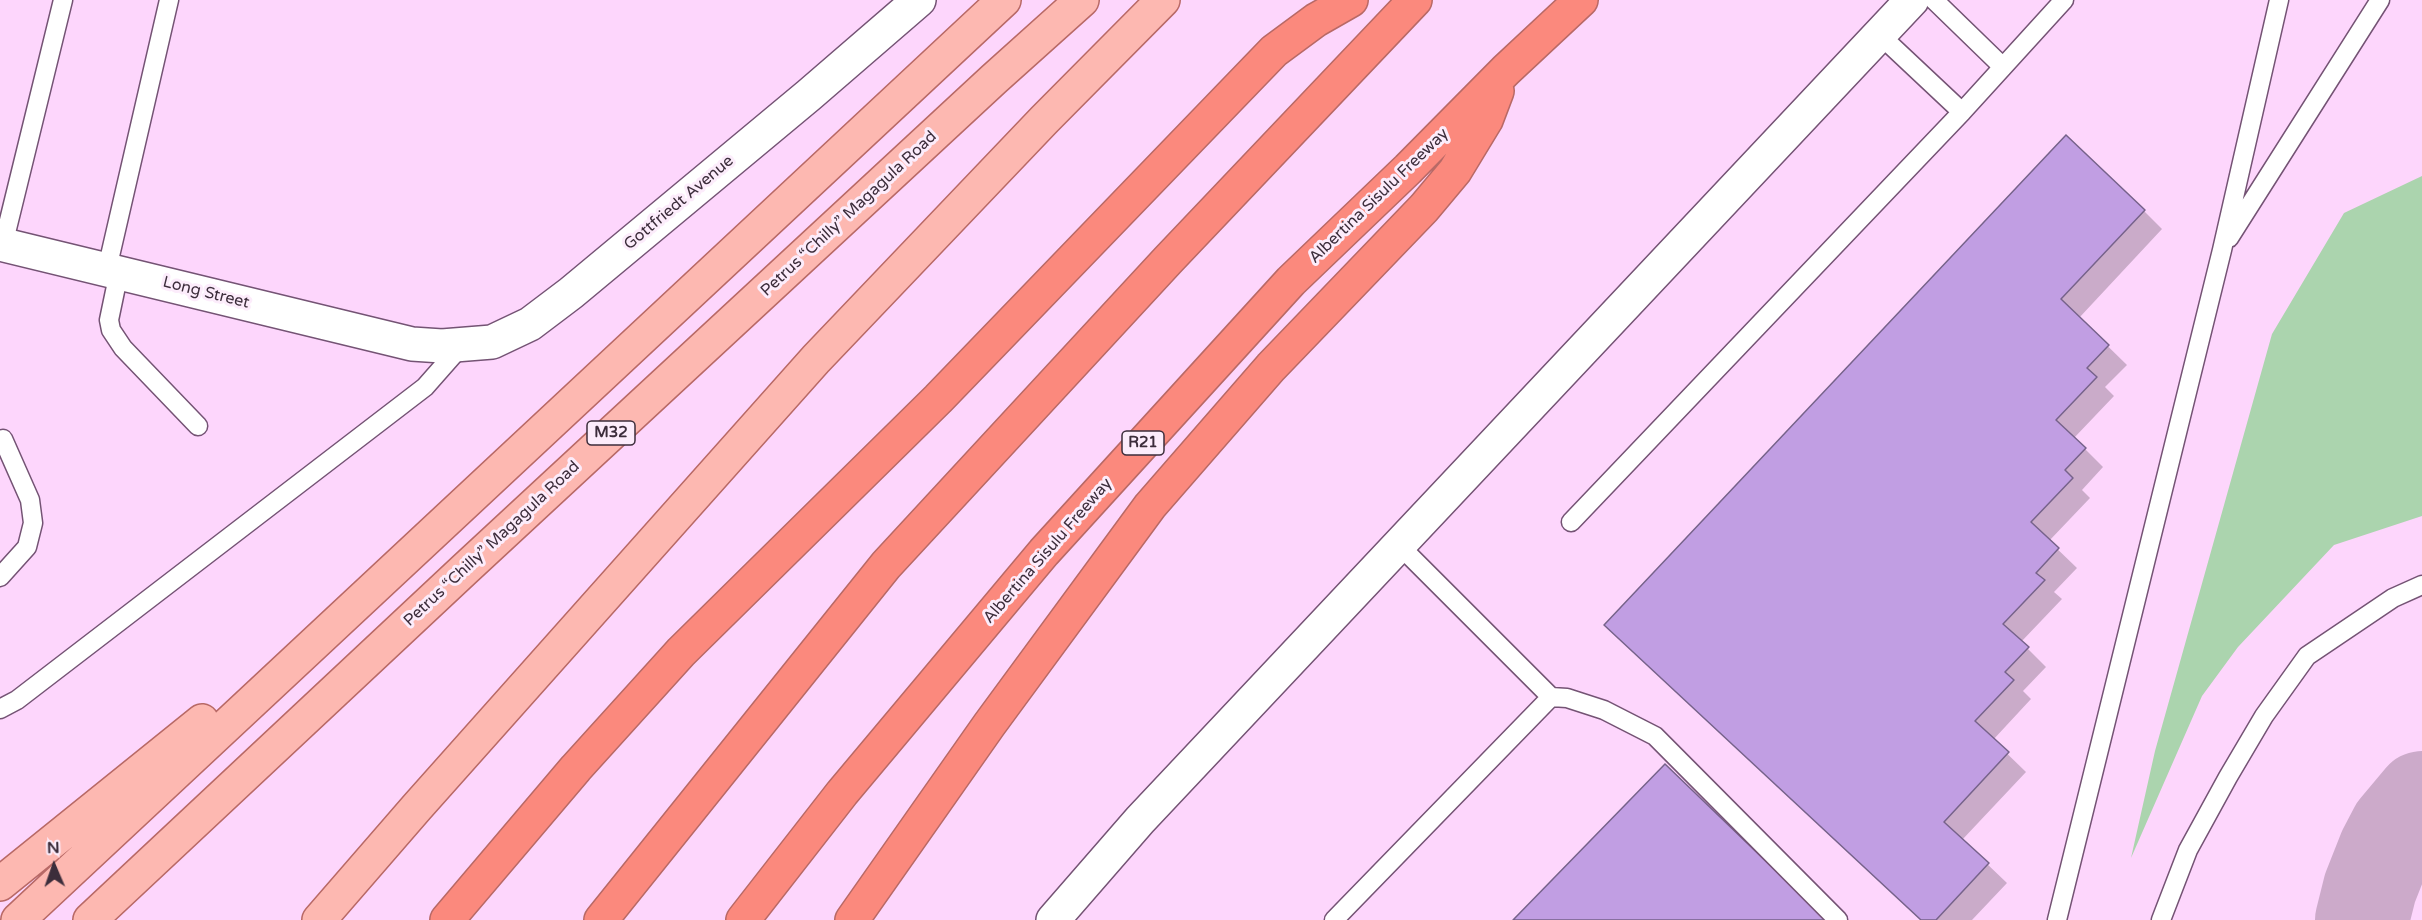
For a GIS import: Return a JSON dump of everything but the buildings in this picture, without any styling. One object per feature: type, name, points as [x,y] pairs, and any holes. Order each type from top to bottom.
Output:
[{"type":"highway","points":[[447,920],[576,768],[681,652],[938,399],[1274,51],[1316,20],[1351,0]]},
{"type":"highway","points":[[601,920],[886,565],[1168,260],[1415,0]]},
{"type":"highway","name":"Albertina Sisulu Freeway","points":[[743,920],[842,793],[1044,552],[1291,281],[1424,153],[1506,70],[1581,0]]},
{"type":"highway","points":[[852,920],[989,725],[1150,506],[1271,367],[1424,208],[1455,171],[1486,120],[1506,70]]},
{"type":"main road","name":"M32","points":[[18,920],[399,562],[1004,0]]},
{"type":"main road","name":"Petrus “Chilly” Magagula Road","points":[[90,920],[994,79],[1082,0]]},
{"type":"main road","points":[[320,920],[417,807],[816,359],[1052,112],[1163,0]]},
{"type":"main road","points":[[0,884],[399,562]]},
{"type":"street","name":"Gottfriedt Avenue","points":[[412,344],[462,345],[492,342],[530,324],[555,306],[809,95],[919,0]]},
{"type":"street","points":[[1053,920],[1140,820],[1912,0]]},
{"type":"street","name":"Long Street","points":[[2,244],[412,344]]},
{"type":"lane","points":[[2,244],[63,0]]},
{"type":"lane","points":[[169,0],[113,271],[109,320],[111,330],[123,348],[198,426]]},
{"type":"lane","points":[[1934,0],[2003,68]]},
{"type":"lane","points":[[1571,522],[1962,112],[2064,0]]},
{"type":"lane","points":[[2057,920],[2222,250],[2279,0]]},
{"type":"lane","points":[[2222,250],[2380,0]]},
{"type":"lane","points":[[1880,35],[1962,112]]},
{"type":"lane","points":[[0,709],[17,700],[425,387],[462,345]]},
{"type":"lane","points":[[0,577],[27,547],[33,523],[30,500],[3,439]]},
{"type":"lane","points":[[1400,546],[1551,697],[1567,698],[1604,710],[1655,735],[1838,920]]},
{"type":"lane","points":[[2161,920],[2188,850],[2228,777],[2264,716],[2307,657],[2393,598],[2422,585]]},
{"type":"lane","points":[[1334,920],[1551,697]]},
{"type":"green space","points":[[2422,176],[2422,516],[2334,545],[2238,647],[2202,696],[2131,858],[2155,751],[2272,334],[2344,213]]},
{"type":"taxiway","points":[[2362,920],[2370,888],[2385,850],[2396,829],[2422,798]]}]
